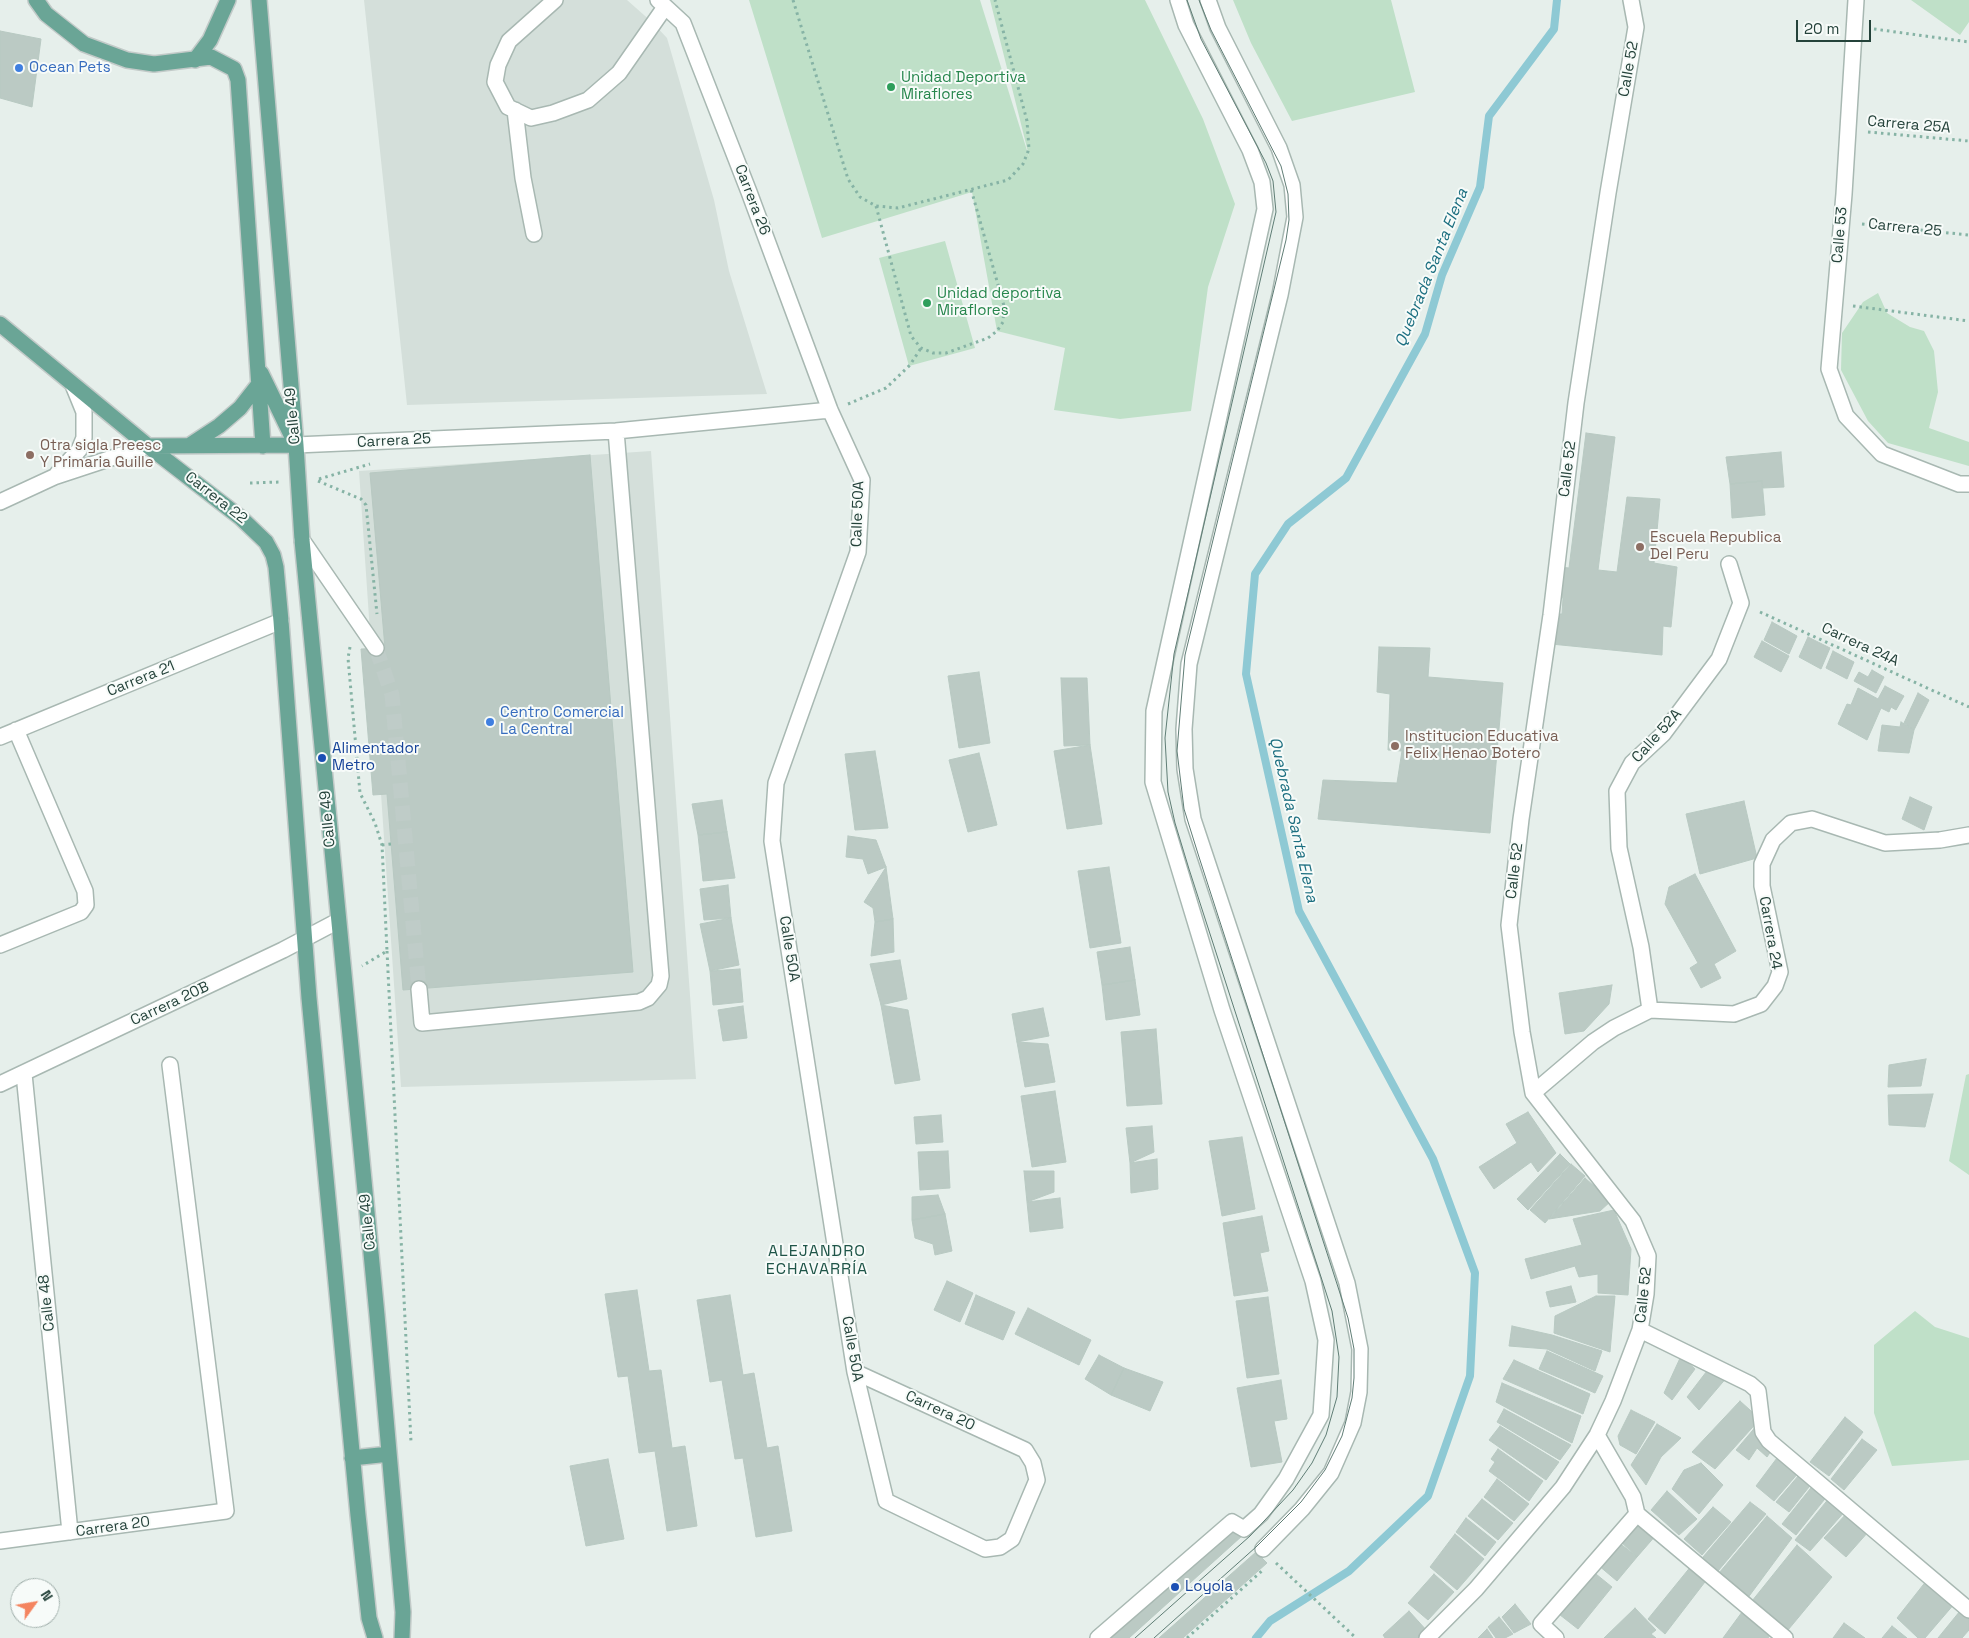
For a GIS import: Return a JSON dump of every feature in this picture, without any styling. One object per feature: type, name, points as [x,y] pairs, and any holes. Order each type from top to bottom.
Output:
[{"type":"main road","points":[[36,0],[46,14],[84,44],[119,57],[154,64],[211,57],[234,69],[238,80],[263,446]]},
{"type":"main road","points":[[194,60],[210,40],[228,0]]},
{"type":"main road","name":"Calle 49","points":[[259,0],[302,540],[389,1454],[403,1612],[402,1638]]},
{"type":"main road","points":[[0,324],[148,446]]},
{"type":"main road","points":[[257,366],[296,446]]},
{"type":"main road","points":[[190,445],[219,426],[240,408],[258,385]]},
{"type":"main road","name":"Carrera 25","points":[[148,446],[296,446]]},
{"type":"main road","name":"Carrera 22","points":[[148,446],[256,530],[266,542],[276,567],[281,621]]},
{"type":"main road","points":[[281,621],[304,940],[352,1458],[369,1618],[375,1638]]},
{"type":"main road","points":[[352,1458],[389,1454]]},
{"type":"street","points":[[555,0],[509,41],[498,65],[495,82],[508,107],[531,118],[553,113],[588,100],[619,73],[661,3]]},
{"type":"street","points":[[1098,1638],[1232,1522],[1244,1529],[1261,1514],[1286,1479],[1321,1415],[1326,1340],[1313,1281],[1222,1010],[1153,782],[1154,711],[1266,209],[1262,182],[1250,150],[1186,25],[1178,0]]},
{"type":"street","points":[[1208,0],[1218,28],[1279,148],[1292,185],[1296,217],[1278,304],[1189,664],[1184,729],[1186,770],[1193,818],[1347,1283],[1360,1349],[1359,1392],[1353,1423],[1331,1473],[1302,1508],[1263,1549]]},
{"type":"street","name":"Calle 52","points":[[1426,1638],[1476,1589],[1563,1487],[1597,1435],[1613,1400],[1640,1330],[1646,1294],[1648,1256],[1641,1236],[1619,1201],[1557,1127],[1533,1093],[1522,1032],[1508,924],[1521,819],[1551,615],[1576,403],[1608,193],[1636,28],[1631,0]]},
{"type":"street","name":"Calle 53","points":[[1856,0],[1842,221],[1829,369],[1846,416],[1882,454],[1959,484],[1969,484]]},
{"type":"street","name":"Carrera 26","points":[[661,3],[683,23],[749,192],[830,410]]},
{"type":"street","points":[[515,110],[523,178],[534,234]]},
{"type":"street","points":[[54,477],[79,450],[84,438],[84,412],[74,385]]},
{"type":"street","name":"Carrera 25","points":[[296,446],[616,431],[830,410]]},
{"type":"street","name":"Calle 50A","points":[[830,410],[862,480],[858,552],[776,782],[772,841],[855,1372],[886,1501]]},
{"type":"street","points":[[419,989],[422,1023],[639,1002],[648,998],[659,985],[660,966],[616,431]]},
{"type":"street","points":[[0,502],[54,477],[148,446]]},
{"type":"street","points":[[302,540],[376,648]]},
{"type":"street","points":[[1729,564],[1741,603]]},
{"type":"street","name":"Calle 52A","points":[[1650,1010],[1641,947],[1619,848],[1617,791],[1632,763],[1663,734],[1719,660],[1741,603]]},
{"type":"street","name":"Carrera 21","points":[[0,737],[281,621]]},
{"type":"street","points":[[0,945],[81,912],[86,904],[85,892],[16,730]]},
{"type":"street","name":"Carrera 24","points":[[1533,1093],[1594,1042],[1614,1028],[1650,1010],[1734,1014],[1762,1004],[1770,994],[1780,972],[1762,886],[1762,864],[1773,840],[1791,823],[1812,819],[1885,843],[1940,840],[1968,833]]},
{"type":"street","name":"Carrera 20B","points":[[0,1084],[304,940],[338,921]]},
{"type":"street","name":"Carrera 20","points":[[0,1541],[226,1512],[170,1065]]},
{"type":"street","name":"Calle 48","points":[[24,1074],[70,1532]]},
{"type":"street","points":[[1640,1330],[1750,1384],[1758,1390],[1764,1432],[1770,1442],[1969,1610]]},
{"type":"street","name":"Carrera 20","points":[[855,1372],[1025,1450],[1033,1463],[1036,1480],[1012,1539],[1000,1547],[984,1549],[886,1501]]},
{"type":"street","points":[[1597,1435],[1633,1497],[1637,1514],[1785,1638]]},
{"type":"street","points":[[1556,1638],[1540,1624],[1637,1514]]},
{"type":"path","points":[[793,0],[848,179],[860,197],[876,206],[898,208],[1008,180],[1023,164],[1029,149],[1027,120],[995,0]]},
{"type":"path","points":[[1854,26],[1969,42]]},
{"type":"path","name":"Carrera 25A","points":[[1848,131],[1969,141]]},
{"type":"path","points":[[876,206],[911,336],[921,348],[933,354],[946,353],[988,338],[997,331],[1003,322],[1004,306],[971,189]]},
{"type":"path","name":"Carrera 25","points":[[1842,221],[1969,235]]},
{"type":"path","points":[[1835,303],[1969,322]]},
{"type":"path","points":[[830,410],[886,388],[910,365],[921,348]]},
{"type":"path","points":[[375,464],[315,480],[360,499],[368,510],[378,607],[376,618],[352,644],[348,658],[360,793],[375,823],[382,845],[411,1449]]},
{"type":"path","name":"Carrera 24A","points":[[1741,603],[1969,707]]},
{"type":"path","points":[[382,845],[391,844]]},
{"type":"path","points":[[344,977],[387,951]]},
{"type":"path","points":[[1187,1638],[1266,1567]]},
{"type":"path","points":[[1294,1582],[1356,1638]]},
{"type":"shaded area","points":[[364,0],[627,0],[653,23],[667,38],[714,200],[729,271],[767,394],[407,405]]},
{"type":"shaded area","name":"Centro Comercial La Central","points":[[651,451],[696,1079],[401,1087],[359,471]]},
{"type":"green space","points":[[749,0],[980,0],[1030,160],[990,0],[1145,0],[1203,119],[1235,204],[1208,287],[1191,411],[1120,419],[1054,410],[1065,348],[997,331],[972,192],[822,238]]},
{"type":"green space","points":[[1233,0],[1391,0],[1415,92],[1292,121],[1251,43]]},
{"type":"green space","points":[[1911,0],[1969,0],[1969,22],[1960,35]]},
{"type":"green space","name":"Unidad deportiva Miraflores","points":[[945,241],[975,348],[909,366],[879,258]]},
{"type":"green space","points":[[1878,293],[1887,313],[1910,327],[1924,331],[1934,351],[1938,392],[1929,428],[1969,442],[1969,466],[1888,443],[1868,421],[1841,370],[1842,333],[1863,302]]},
{"type":"green space","points":[[1969,1074],[1969,1175],[1949,1161],[1966,1075]]},
{"type":"green space","points":[[1915,1311],[1935,1327],[1969,1338],[1969,1460],[1892,1466],[1874,1413],[1874,1345]]},
{"type":"building","name":"Ocean Pets","points":[[0,31],[41,39],[32,107],[0,98]]},
{"type":"building","points":[[1586,433],[1615,437],[1598,570],[1617,572],[1627,497],[1660,499],[1654,563],[1677,567],[1671,627],[1663,626],[1662,655],[1551,644],[1556,614],[1562,614],[1563,598],[1557,596],[1560,567],[1569,568]]},
{"type":"building","points":[[1781,452],[1784,487],[1763,488],[1762,481],[1730,484],[1726,457]]},
{"type":"building","name":"Centro Comercial La Central","points":[[590,455],[633,972],[403,990],[387,794],[373,795],[361,649],[385,648],[370,473]]},
{"type":"building","points":[[1762,481],[1765,515],[1732,518],[1730,484]]},
{"type":"building","points":[[1772,622],[1797,636],[1789,654],[1764,640]]},
{"type":"building","points":[[1808,637],[1830,648],[1821,669],[1799,657]]},
{"type":"building","points":[[1762,641],[1789,656],[1781,672],[1754,657]]},
{"type":"building","points":[[1379,647],[1430,648],[1428,677],[1503,683],[1490,833],[1318,819],[1323,780],[1397,783],[1402,751],[1388,750],[1390,694],[1377,692]]},
{"type":"building","points":[[1833,651],[1854,662],[1847,679],[1826,668]]},
{"type":"building","points":[[1872,670],[1884,677],[1876,693],[1854,681],[1859,672],[1868,677]]},
{"type":"building","points":[[979,672],[990,743],[959,748],[948,676]]},
{"type":"building","points":[[1061,678],[1087,678],[1090,745],[1064,746]]},
{"type":"building","points":[[1885,686],[1904,696],[1896,710],[1891,707],[1889,712],[1881,708],[1867,740],[1838,724],[1847,704],[1851,705],[1858,688],[1878,699]]},
{"type":"building","points":[[1918,693],[1929,700],[1914,730],[1904,723]]},
{"type":"building","points":[[1901,722],[1914,730],[1909,753],[1878,751],[1882,725],[1900,727]]},
{"type":"building","points":[[1090,745],[1102,824],[1067,829],[1054,751]]},
{"type":"building","points":[[875,751],[888,828],[855,830],[845,754]]},
{"type":"building","points":[[979,753],[997,825],[968,832],[949,760]]},
{"type":"building","points":[[1910,797],[1932,807],[1924,830],[1902,819]]},
{"type":"building","points":[[722,800],[727,832],[698,835],[692,804]]},
{"type":"building","points":[[1744,801],[1757,858],[1700,874],[1686,814]]},
{"type":"building","points":[[727,832],[735,878],[703,881],[698,835]]},
{"type":"building","points":[[848,836],[876,840],[886,867],[868,874],[863,859],[846,857]]},
{"type":"building","points":[[886,867],[893,919],[875,922],[873,908],[864,902]]},
{"type":"building","points":[[1109,867],[1121,943],[1090,948],[1078,871]]},
{"type":"building","points":[[1695,874],[1736,951],[1714,964],[1721,978],[1701,988],[1690,968],[1698,963],[1665,904],[1669,887]]},
{"type":"building","points":[[728,885],[731,918],[704,920],[700,889]]},
{"type":"building","points":[[731,918],[739,965],[710,971],[700,924]]},
{"type":"building","points":[[893,919],[894,952],[871,956],[875,922]]},
{"type":"building","points":[[1130,947],[1135,980],[1102,985],[1097,952]]},
{"type":"building","points":[[900,960],[907,999],[881,1005],[870,964]]},
{"type":"building","points":[[740,969],[743,1002],[713,1005],[710,971]]},
{"type":"building","points":[[1135,980],[1140,1015],[1106,1020],[1102,985]]},
{"type":"building","points":[[1612,985],[1609,1004],[1584,1031],[1565,1034],[1559,993]]},
{"type":"building","points":[[881,1005],[908,1010],[920,1080],[895,1084]]},
{"type":"building","points":[[743,1006],[747,1038],[723,1041],[718,1010]]},
{"type":"building","points":[[1043,1008],[1049,1036],[1017,1042],[1012,1014]]},
{"type":"building","points":[[1156,1029],[1162,1104],[1127,1106],[1121,1032]]},
{"type":"building","points":[[1017,1042],[1048,1044],[1055,1082],[1025,1087]]},
{"type":"building","points":[[1926,1059],[1921,1086],[1888,1087],[1889,1065]]},
{"type":"building","points":[[1055,1091],[1066,1162],[1032,1167],[1021,1096]]},
{"type":"building","points":[[1933,1094],[1925,1127],[1889,1125],[1888,1095]]},
{"type":"building","points":[[1528,1112],[1556,1153],[1538,1172],[1531,1162],[1494,1189],[1479,1167],[1517,1143],[1506,1124]]},
{"type":"building","points":[[941,1115],[943,1142],[916,1144],[914,1117]]},
{"type":"building","points":[[1152,1126],[1154,1152],[1130,1163],[1126,1128]]},
{"type":"building","points":[[1242,1137],[1255,1209],[1222,1216],[1209,1141]]},
{"type":"building","points":[[948,1151],[950,1188],[920,1190],[918,1152]]},
{"type":"building","points":[[1560,1154],[1570,1164],[1528,1210],[1517,1199]]},
{"type":"building","points":[[1157,1159],[1158,1189],[1131,1193],[1130,1163]]},
{"type":"building","points":[[1571,1164],[1585,1176],[1545,1223],[1530,1210]]},
{"type":"building","points":[[1024,1171],[1054,1171],[1054,1192],[1027,1202]]},
{"type":"building","points":[[1585,1178],[1611,1201],[1600,1211],[1549,1219]]},
{"type":"building","points":[[938,1195],[945,1214],[912,1220],[912,1197]]},
{"type":"building","points":[[1060,1198],[1063,1228],[1030,1232],[1027,1202]]},
{"type":"building","points":[[1614,1210],[1631,1249],[1628,1295],[1598,1293],[1598,1274],[1579,1277],[1575,1266],[1531,1279],[1525,1259],[1582,1245],[1573,1219]]},
{"type":"building","points":[[945,1214],[952,1251],[935,1255],[933,1244],[915,1238],[912,1220]]},
{"type":"building","points":[[1262,1216],[1269,1251],[1260,1253],[1268,1291],[1234,1296],[1223,1223]]},
{"type":"building","points":[[947,1281],[973,1293],[960,1322],[934,1310]]},
{"type":"building","points":[[1571,1286],[1576,1302],[1550,1307],[1546,1292]]},
{"type":"building","points":[[637,1290],[649,1371],[661,1370],[672,1448],[685,1446],[697,1526],[667,1531],[655,1451],[639,1453],[628,1376],[618,1377],[605,1294]]},
{"type":"building","points":[[730,1295],[743,1375],[754,1373],[767,1448],[778,1446],[792,1531],[756,1537],[743,1458],[735,1459],[722,1380],[710,1382],[697,1300]]},
{"type":"building","points":[[976,1295],[1015,1312],[1003,1340],[965,1324]]},
{"type":"building","points":[[1596,1296],[1615,1296],[1610,1352],[1554,1333],[1555,1316]]},
{"type":"building","points":[[1268,1297],[1279,1374],[1247,1378],[1236,1301]]},
{"type":"building","points":[[1028,1308],[1091,1340],[1079,1365],[1015,1334]]},
{"type":"building","points":[[1512,1326],[1552,1335],[1602,1351],[1595,1371],[1547,1349],[1509,1346]]},
{"type":"building","points":[[1547,1351],[1603,1376],[1595,1393],[1539,1369]]},
{"type":"building","points":[[1099,1355],[1124,1368],[1111,1395],[1085,1379]]},
{"type":"building","points":[[1681,1356],[1695,1369],[1672,1400],[1664,1393]]},
{"type":"building","points":[[1514,1360],[1590,1394],[1583,1414],[1503,1379]]},
{"type":"building","points":[[1710,1367],[1728,1376],[1699,1410],[1687,1397]]},
{"type":"building","points":[[1124,1368],[1163,1382],[1150,1411],[1111,1395]]},
{"type":"building","points":[[1281,1380],[1287,1419],[1274,1421],[1282,1462],[1251,1467],[1237,1388]]},
{"type":"building","points":[[1502,1383],[1581,1416],[1572,1443],[1496,1402]]},
{"type":"building","points":[[1740,1401],[1760,1419],[1715,1469],[1692,1452]]},
{"type":"building","points":[[1504,1409],[1571,1445],[1560,1460],[1497,1422]]},
{"type":"building","points":[[1631,1410],[1655,1422],[1636,1454],[1620,1445],[1618,1436]]},
{"type":"building","points":[[1845,1417],[1863,1432],[1829,1476],[1810,1462]]},
{"type":"building","points":[[1657,1424],[1681,1438],[1661,1457],[1646,1485],[1631,1465]]},
{"type":"building","points":[[1758,1424],[1773,1448],[1767,1457],[1757,1448],[1749,1460],[1736,1450]]},
{"type":"building","points":[[1500,1426],[1559,1462],[1546,1480],[1489,1440]]},
{"type":"building","points":[[1862,1439],[1877,1450],[1844,1490],[1831,1479]]},
{"type":"building","points":[[1498,1449],[1543,1481],[1529,1501],[1489,1471],[1495,1462],[1491,1459]]},
{"type":"building","points":[[1780,1454],[1800,1471],[1774,1501],[1756,1486]]},
{"type":"building","points":[[608,1459],[624,1539],[586,1546],[570,1466]]},
{"type":"building","points":[[1701,1463],[1723,1485],[1699,1514],[1672,1489],[1684,1470]]},
{"type":"building","points":[[1799,1475],[1813,1482],[1789,1512],[1776,1502]]},
{"type":"building","points":[[1497,1479],[1529,1504],[1514,1521],[1484,1497]]},
{"type":"building","points":[[1814,1484],[1828,1495],[1796,1535],[1782,1524]]},
{"type":"building","points":[[1667,1491],[1697,1519],[1679,1535],[1651,1510]]},
{"type":"building","points":[[1830,1497],[1846,1510],[1810,1551],[1795,1540]]},
{"type":"building","points":[[1482,1499],[1513,1523],[1498,1540],[1468,1516]]},
{"type":"building","points":[[1750,1502],[1766,1514],[1718,1571],[1703,1557]]},
{"type":"building","points":[[1713,1507],[1731,1522],[1702,1555],[1684,1539]]},
{"type":"building","points":[[1847,1513],[1869,1531],[1846,1557],[1824,1538]]},
{"type":"building","points":[[1767,1516],[1792,1538],[1747,1599],[1719,1573]]},
{"type":"building","points":[[1466,1518],[1496,1542],[1485,1556],[1456,1532]]},
{"type":"building","points":[[1638,1520],[1657,1534],[1637,1557],[1620,1541]]},
{"type":"building","name":"Loyola","points":[[1233,1527],[1242,1536],[1129,1638],[1106,1638]]},
{"type":"building","points":[[1455,1534],[1484,1559],[1457,1590],[1430,1567]]},
{"type":"building","points":[[1617,1541],[1637,1557],[1617,1581],[1598,1565]]},
{"type":"building","points":[[1797,1545],[1832,1577],[1788,1630],[1752,1601]]},
{"type":"building","name":"Loyola","points":[[1256,1552],[1267,1563],[1183,1638],[1159,1638]]},
{"type":"building","points":[[1692,1565],[1708,1578],[1665,1634],[1648,1619]]},
{"type":"building","points":[[1591,1570],[1612,1587],[1578,1629],[1555,1611]]},
{"type":"building","points":[[1434,1574],[1454,1592],[1428,1620],[1408,1603]]},
{"type":"building","points":[[1927,1580],[1955,1603],[1925,1638],[1918,1638],[1897,1618]]},
{"type":"building","points":[[1515,1604],[1531,1624],[1514,1633],[1502,1617]]},
{"type":"building","points":[[1635,1608],[1656,1630],[1651,1634],[1656,1638],[1604,1638]]},
{"type":"building","points":[[1745,1608],[1773,1631],[1768,1638],[1723,1638]]},
{"type":"building","points":[[1409,1611],[1428,1632],[1422,1638],[1385,1638],[1383,1635]]},
{"type":"building","points":[[1960,1611],[1969,1615],[1969,1630],[1962,1638],[1938,1638]]},
{"type":"building","points":[[1499,1617],[1513,1634],[1505,1638],[1496,1638],[1488,1627]]},
{"type":"building","points":[[1844,1623],[1865,1638],[1833,1638]]},
{"type":"building","points":[[1892,1626],[1907,1638],[1882,1638]]},
{"type":"building","points":[[1487,1629],[1493,1638],[1478,1638]]},
{"type":"waterway","name":"Quebrada Santa Elena","points":[[1256,1638],[1270,1621],[1349,1571],[1428,1496],[1470,1376],[1475,1273],[1433,1159],[1299,911],[1246,674],[1255,574],[1288,524],[1346,478],[1425,334],[1442,275],[1480,187],[1489,116],[1554,29],[1557,0]]},
{"type":"tunnel","points":[[376,648],[392,695],[419,989]]},
{"type":"tram line","points":[[1135,1638],[1250,1536],[1293,1490],[1312,1463],[1326,1435],[1337,1397],[1339,1357],[1332,1311],[1189,869],[1168,792],[1165,738],[1174,654],[1276,212],[1273,181],[1266,163],[1201,39],[1187,0]]},
{"type":"tram line","points":[[1154,1638],[1256,1547],[1301,1502],[1325,1470],[1342,1436],[1352,1398],[1354,1378],[1354,1349],[1348,1318],[1184,809],[1177,751],[1185,655],[1286,240],[1289,220],[1288,194],[1281,166],[1211,30],[1199,0]]},
{"type":"place","name":"Ocean Pets","points":[[19,68]]},
{"type":"place","name":"Unidad Deportiva Miraflores","points":[[891,87]]},
{"type":"place","name":"Unidad deportiva Miraflores","points":[[927,303]]},
{"type":"place","name":"Otra sigla Preesc Y Primaria Guille","points":[[30,455]]},
{"type":"place","name":"Escuela Republica Del Peru","points":[[1640,547]]},
{"type":"place","name":"Centro Comercial La Central","points":[[490,722]]},
{"type":"place","name":"Institucion Educativa Felix Henao Botero","points":[[1395,746]]},
{"type":"place","name":"Alimentador Metro","points":[[322,758]]},
{"type":"place","name":"Loyola","points":[[1175,1587]]},
{"type":"district","name":"ALEJANDRO ECHAVARRÍA","points":[[817,1261]]}]
